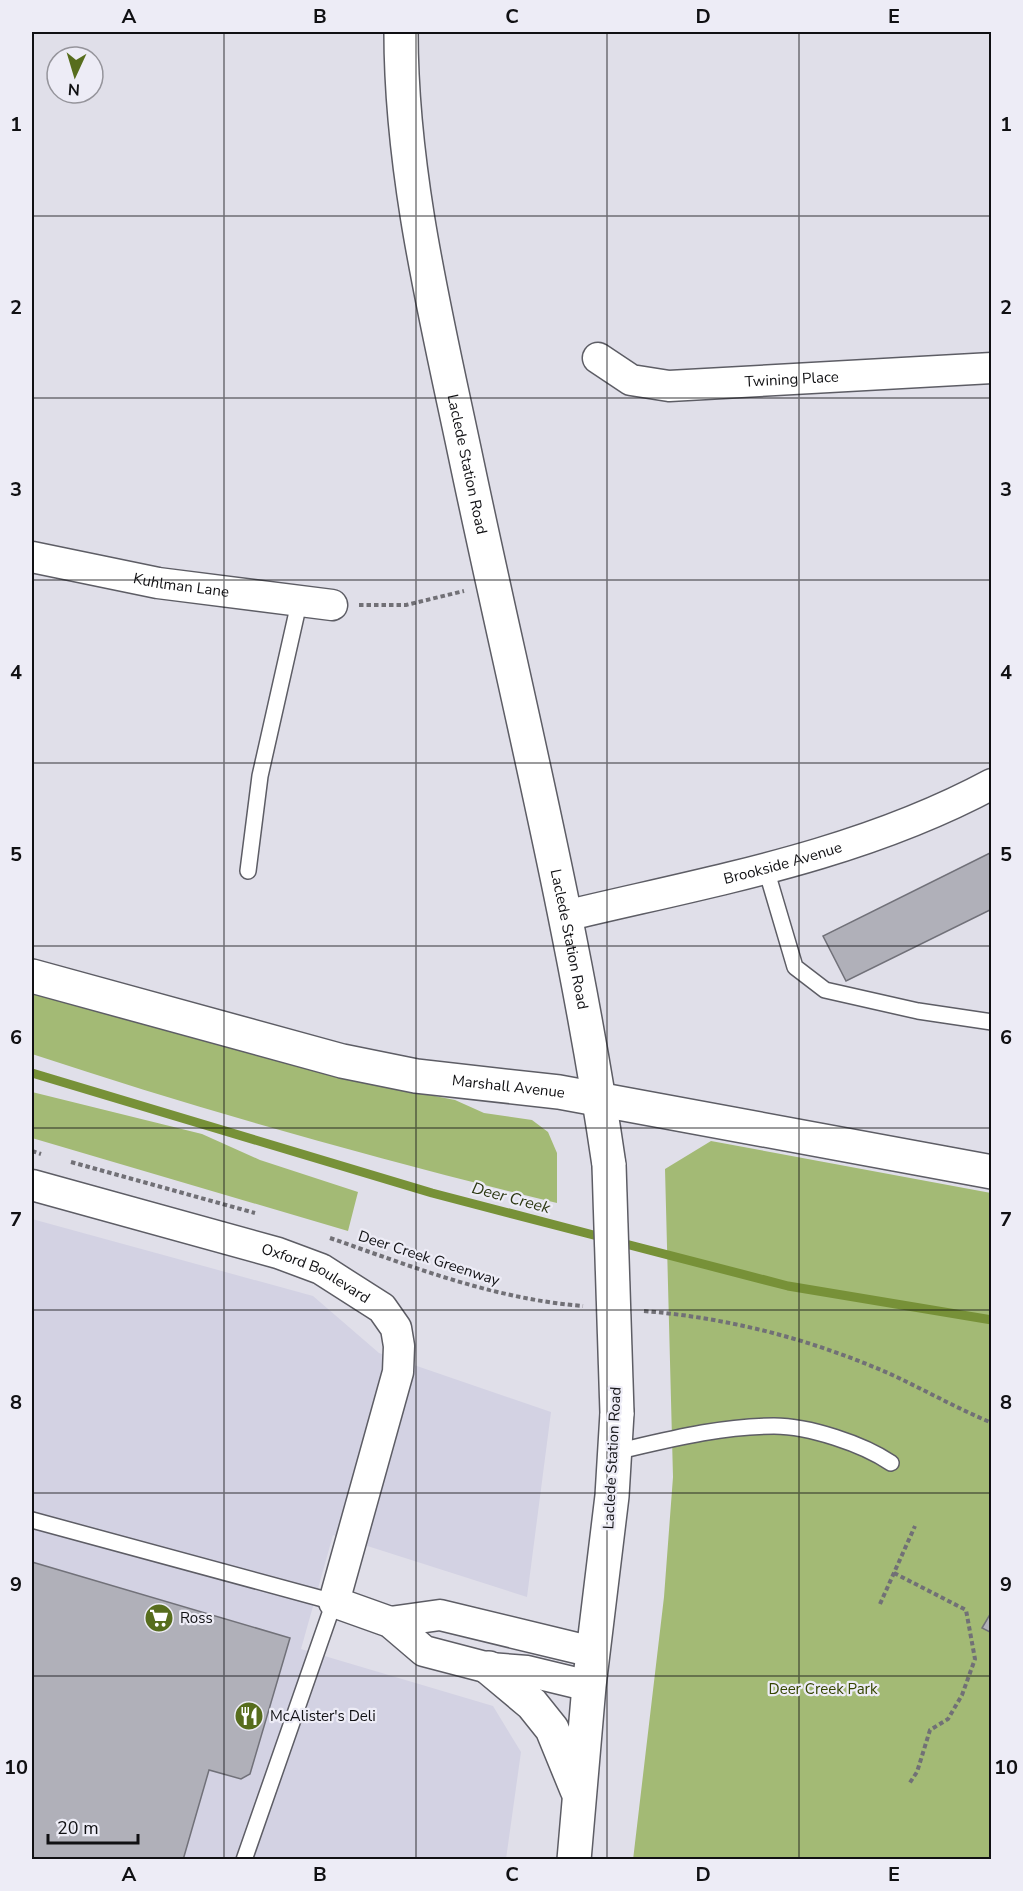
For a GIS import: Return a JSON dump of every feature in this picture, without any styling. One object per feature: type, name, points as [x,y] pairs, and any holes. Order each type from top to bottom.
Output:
[{"type":"main road","name":"Laclede Station Road","points":[[401,32],[408,154],[423,257],[492,585],[566,915],[609,1165],[617,1413],[612,1496],[589,1686],[574,1860]]},
{"type":"main road","name":"Marshall Avenue","points":[[32,976],[342,1061],[416,1076],[559,1092],[992,1172]]},
{"type":"main road","points":[[489,1668],[532,1704],[552,1729],[580,1797]]},
{"type":"street","name":"Twining Place","points":[[598,358],[631,380],[669,386],[992,368]]},
{"type":"street","name":"Kuhlman Lane","points":[[32,557],[158,583],[332,606]]},
{"type":"street","name":"Brookside Avenue","points":[[566,915],[822,854],[895,829],[992,784]]},
{"type":"street","name":"Oxford Boulevard","points":[[32,1185],[278,1253],[321,1269],[382,1308],[396,1328],[399,1346],[398,1372],[334,1602]]},
{"type":"street","points":[[334,1602],[390,1622],[424,1651],[489,1668],[527,1671],[589,1686]]},
{"type":"street","points":[[390,1622],[440,1614],[593,1652]]},
{"type":"lane","points":[[248,871],[260,776],[300,603]]},
{"type":"lane","points":[[766,869],[795,967],[825,990],[918,1011],[992,1022]]},
{"type":"lane","points":[[615,1452],[704,1432],[775,1426],[826,1434],[874,1452],[891,1463]]},
{"type":"lane","points":[[32,1520],[334,1602],[244,1860]]},
{"type":"path","points":[[332,606],[406,605],[492,585]]},
{"type":"path","points":[[32,1151],[43,1154]]},
{"type":"path","points":[[65,1160],[261,1214]]},
{"type":"path","name":"Deer Creek Greenway","points":[[322,1234],[460,1283],[519,1298],[585,1306]]},
{"type":"path","points":[[641,1311],[695,1315],[777,1332],[889,1374],[992,1423]]},
{"type":"path","points":[[880,1605],[915,1526]]},
{"type":"path","points":[[894,1573],[966,1611],[975,1659],[962,1695],[948,1719],[930,1730],[917,1772],[909,1784]]},
{"type":"shaded area","points":[[32,1219],[313,1296],[379,1353],[551,1412],[527,1597],[333,1535],[301,1649],[493,1706],[521,1752],[506,1859],[32,1859]]},
{"type":"green space","points":[[32,993],[349,1079],[455,1100],[484,1113],[532,1120],[548,1132],[557,1153],[557,1203],[293,1134],[32,1054]]},
{"type":"green space","points":[[32,1092],[202,1134],[260,1160],[358,1192],[348,1231],[32,1138]]},
{"type":"green space","name":"Deer Creek Park","points":[[711,1141],[991,1193],[991,1859],[633,1860],[664,1597],[673,1477],[665,1169]]},
{"type":"building","points":[[992,852],[992,909],[846,981],[823,936]]},
{"type":"building","points":[[32,1562],[290,1638],[250,1774],[241,1779],[209,1770],[183,1860],[32,1860]]},
{"type":"building","points":[[992,1611],[992,1633],[982,1628]]},
{"type":"waterway","name":"Deer Creek","points":[[32,1073],[432,1193],[605,1238]]},
{"type":"waterway","name":"Deer Creek","points":[[618,1242],[788,1286],[992,1320]]},
{"type":"place","name":"Ross","points":[[159,1618]]},
{"type":"place","name":"McAlister's Deli","points":[[249,1716]]}]
